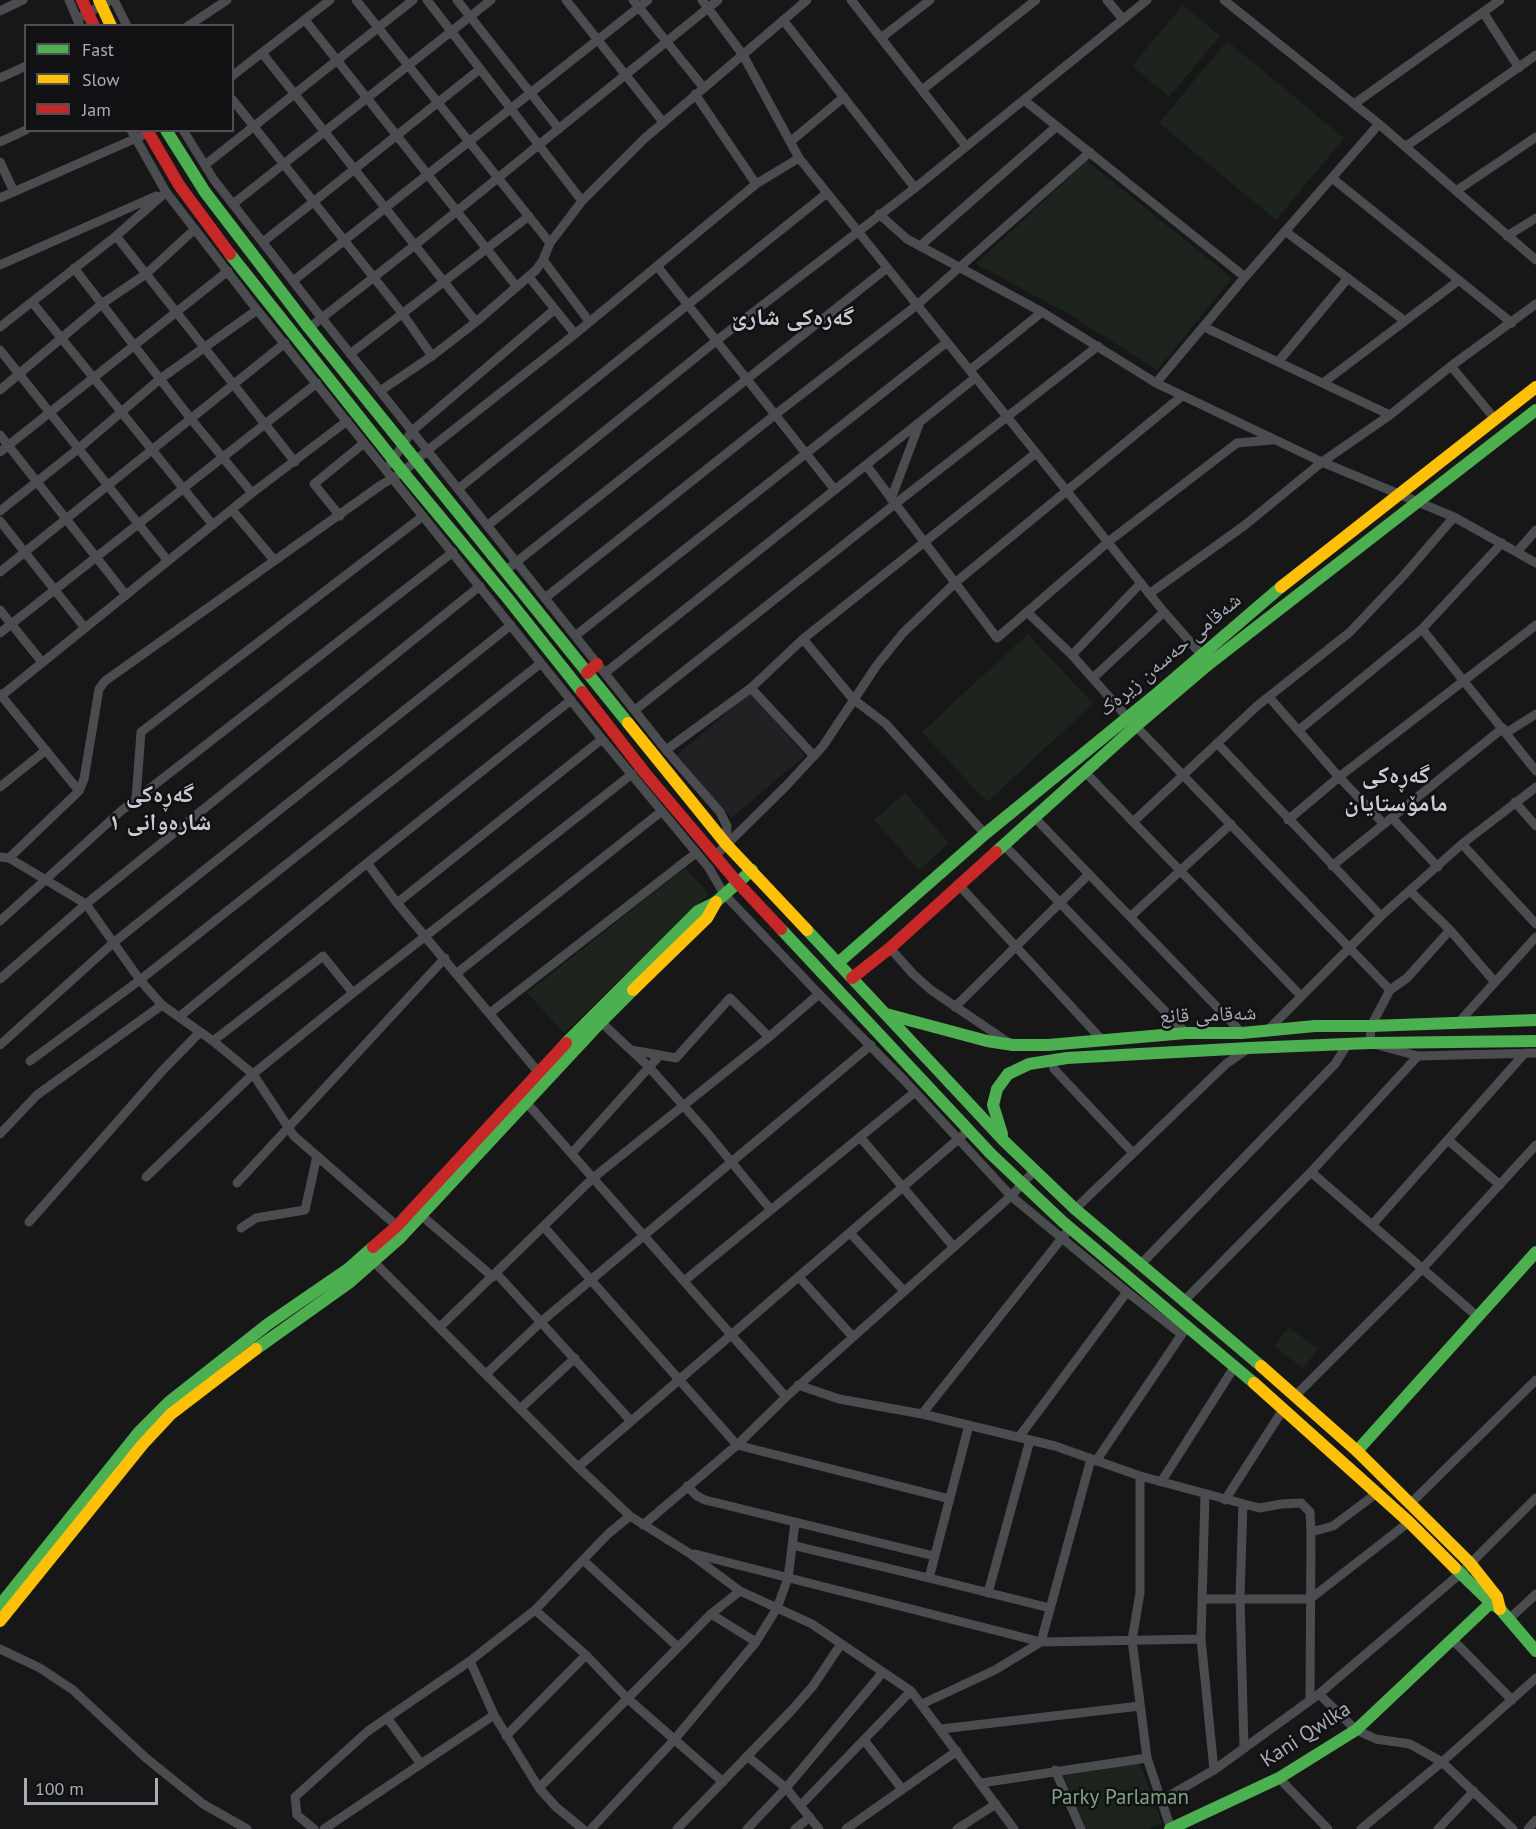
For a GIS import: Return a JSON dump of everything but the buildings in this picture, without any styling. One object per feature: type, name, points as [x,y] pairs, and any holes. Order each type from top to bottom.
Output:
[{"type":"main road","points":[[82,0],[82,19]]},
{"type":"main road","points":[[106,1],[111,24]]},
{"type":"main road","points":[[147,132],[184,193],[247,286],[398,476],[508,600],[638,775],[716,856],[737,882],[969,1130],[1023,1184],[1066,1233],[1184,1330],[1235,1366],[1284,1408],[1496,1603]]},
{"type":"main road","points":[[166,132],[205,192],[309,328],[726,844],[1004,1141],[1075,1209],[1296,1395],[1411,1503],[1470,1563],[1496,1603],[1536,1651]]},
{"type":"main road","name":"شەقامی حەسەن زیرەک","points":[[838,963],[985,834],[1132,722],[1205,659],[1287,582],[1536,387]]},
{"type":"main road","name":"شەقامی حەسەن زیرەک","points":[[1205,659],[1419,502],[1536,410]]},
{"type":"main road","points":[[498,609],[508,600]]},
{"type":"main road","points":[[587,673],[601,668]]},
{"type":"main road","name":"شەقامی حەسەن زیرەک","points":[[852,978],[890,948],[958,884],[1085,772],[1132,722]]},
{"type":"main road","points":[[0,1605],[88,1504],[171,1414],[225,1371],[350,1282],[374,1262],[421,1215],[539,1073],[592,1015],[698,911],[720,898],[752,870]]},
{"type":"main road","points":[[0,1621],[140,1432],[169,1402],[268,1324],[348,1269],[397,1226],[526,1102],[601,1022],[707,918],[720,898]]},
{"type":"main road","name":"شەقامی قانع","points":[[886,1014],[987,1041],[1012,1045],[1066,1044],[1186,1033],[1266,1032],[1315,1026],[1536,1020]]},
{"type":"main road","name":"شەقامی قانع","points":[[1004,1141],[995,1118],[993,1105],[997,1089],[1008,1074],[1029,1064],[1052,1060],[1249,1048],[1370,1043],[1536,1041]]},
{"type":"main road","points":[[1066,1044],[1067,1059]]},
{"type":"main road","points":[[1357,1451],[1536,1252]]},
{"type":"main road","name":"Kani Qwlka","points":[[1171,1829],[1192,1825],[1279,1778],[1356,1730],[1452,1640],[1496,1603]]},
{"type":"street","points":[[0,11],[23,0]]},
{"type":"street","points":[[69,0],[82,19],[106,1],[125,24]]},
{"type":"street","points":[[191,24],[227,0]]},
{"type":"street","points":[[234,74],[330,0]]},
{"type":"street","points":[[356,0],[550,243]]},
{"type":"street","points":[[205,165],[413,0]]},
{"type":"street","points":[[427,0],[582,201]]},
{"type":"street","points":[[457,0],[559,129]]},
{"type":"street","points":[[233,204],[491,0]]},
{"type":"street","points":[[567,0],[663,122]]},
{"type":"street","points":[[293,281],[598,40],[636,4],[648,0]]},
{"type":"street","points":[[309,328],[667,42],[705,4],[718,0]]},
{"type":"street","points":[[380,391],[477,322],[517,287],[543,260],[550,243],[582,201],[663,122],[807,0]]},
{"type":"street","points":[[851,0],[966,146]]},
{"type":"street","points":[[881,38],[930,0]]},
{"type":"street","points":[[922,90],[1036,0]]},
{"type":"street","points":[[1107,0],[1122,18]]},
{"type":"street","points":[[487,526],[716,341],[915,188],[1147,0]]},
{"type":"street","points":[[1224,0],[1379,124],[1536,260]]},
{"type":"street","points":[[1354,104],[1500,0]]},
{"type":"street","points":[[636,4],[667,42],[756,184]]},
{"type":"street","points":[[705,4],[744,55],[799,158],[1149,594],[1205,659]]},
{"type":"street","points":[[1483,12],[1519,68]]},
{"type":"street","points":[[305,20],[517,287]]},
{"type":"street","points":[[783,20],[915,188]]},
{"type":"street","points":[[262,53],[477,322]]},
{"type":"street","points":[[1405,147],[1536,56]]},
{"type":"street","points":[[0,78],[24,67]]},
{"type":"street","points":[[262,242],[480,69]]},
{"type":"street","points":[[790,142],[844,97]]},
{"type":"street","points":[[1024,100],[1245,277]]},
{"type":"street","points":[[234,101],[374,277],[432,356]]},
{"type":"street","points":[[1156,384],[1245,277],[1379,124]]},
{"type":"street","points":[[920,246],[1056,126]]},
{"type":"street","points":[[0,142],[24,131]]},
{"type":"street","points":[[0,198],[133,135],[147,132]]},
{"type":"street","points":[[184,132],[233,204],[350,354],[666,750],[723,816],[728,832],[726,844]]},
{"type":"street","points":[[133,135],[166,192],[228,271],[247,286],[257,310],[364,443],[390,465]]},
{"type":"street","points":[[1456,191],[1536,137]]},
{"type":"street","points":[[545,598],[917,305],[1090,152]]},
{"type":"street","points":[[397,1226],[294,1136],[253,1074],[213,1041],[162,1005],[140,980],[86,904],[5,857],[79,791],[84,779],[99,689],[102,684],[274,560],[340,516],[381,485],[398,476],[575,334],[756,184],[799,158]]},
{"type":"street","points":[[0,162],[14,192]]},
{"type":"street","points":[[1332,178],[1512,323]]},
{"type":"street","points":[[0,327],[116,236],[166,192]]},
{"type":"street","points":[[0,265],[166,192]]},
{"type":"street","points":[[458,489],[827,193]]},
{"type":"street","points":[[879,214],[907,239],[1042,312],[1156,384],[1322,462],[1454,517],[1536,563]]},
{"type":"street","points":[[350,354],[443,280],[529,216]]},
{"type":"street","points":[[1507,236],[1536,218]]},
{"type":"street","points":[[0,390],[103,303],[146,274],[195,229]]},
{"type":"street","points":[[1285,231],[1405,321]]},
{"type":"street","points":[[116,236],[296,462]]},
{"type":"street","points":[[543,260],[589,321]]},
{"type":"street","points":[[657,266],[835,490]]},
{"type":"street","points":[[74,268],[103,303],[133,346],[252,493]]},
{"type":"street","points":[[505,571],[887,268]]},
{"type":"street","points":[[4,449],[228,271]]},
{"type":"street","points":[[529,276],[575,334]]},
{"type":"street","points":[[1278,362],[1348,278]]},
{"type":"street","points":[[1323,383],[1458,281]]},
{"type":"street","points":[[32,302],[213,525]]},
{"type":"street","points":[[1149,594],[1245,525],[1322,462],[1390,415],[1451,366],[1536,304]]},
{"type":"street","points":[[381,485],[390,465],[412,431],[554,309]]},
{"type":"street","points":[[0,511],[78,449],[160,379],[257,310]]},
{"type":"street","points":[[601,668],[835,490],[920,422],[1042,312]]},
{"type":"street","points":[[1204,327],[1390,415]]},
{"type":"street","points":[[575,636],[947,342]]},
{"type":"street","points":[[0,572],[285,343]]},
{"type":"street","points":[[634,710],[893,501],[1098,346]]},
{"type":"street","points":[[0,350],[168,561]]},
{"type":"street","points":[[1451,366],[1495,419]]},
{"type":"street","points":[[0,633],[317,383]]},
{"type":"street","points":[[716,856],[814,756],[853,699],[903,633],[956,582],[1182,396]]},
{"type":"street","points":[[79,791],[1,695],[252,493],[296,462],[347,421]]},
{"type":"street","points":[[893,501],[920,422]]},
{"type":"street","points":[[866,465],[996,638],[1108,542],[1237,443],[1242,436],[1241,423]]},
{"type":"street","points":[[0,435],[4,449],[67,519],[126,595]]},
{"type":"street","points":[[1237,443],[1275,440]]},
{"type":"street","points":[[340,516],[314,484],[364,443]]},
{"type":"street","points":[[666,750],[751,688],[803,639],[1036,453]]},
{"type":"street","points":[[398,476],[423,516],[602,739],[638,775],[662,811],[709,868],[720,898],[871,1045],[1011,1196],[1066,1233],[1127,1292],[1184,1330],[1093,1460],[1041,1642],[995,1670],[922,1704]]},
{"type":"street","points":[[232,510],[274,560]]},
{"type":"street","points":[[136,799],[141,732],[423,516]]},
{"type":"street","points":[[1133,822],[1269,697],[1350,632],[1370,613],[1454,517]]},
{"type":"street","points":[[0,521],[85,628]]},
{"type":"street","points":[[1517,552],[1536,530]]},
{"type":"street","points":[[1299,730],[1422,629],[1503,543]]},
{"type":"street","points":[[0,921],[136,799],[453,552]]},
{"type":"street","points":[[1072,655],[1141,583]]},
{"type":"street","points":[[0,979],[86,904],[480,586]]},
{"type":"street","points":[[0,610],[42,662]]},
{"type":"street","points":[[1027,612],[1072,655],[1132,722],[1390,990]]},
{"type":"street","points":[[1093,678],[1164,612]]},
{"type":"street","points":[[0,1045],[113,943],[511,625]]},
{"type":"street","points":[[1288,820],[1339,777],[1536,625]]},
{"type":"street","points":[[1422,629],[1536,771]]},
{"type":"street","points":[[803,639],[853,699],[886,724],[985,834]]},
{"type":"street","points":[[30,1061],[140,980],[541,663]]},
{"type":"street","points":[[751,688],[814,756]]},
{"type":"street","points":[[1269,697],[1339,777],[1384,824]]},
{"type":"street","points":[[178,1017],[571,700]]},
{"type":"street","points":[[1332,866],[1504,730],[1536,714]]},
{"type":"street","points":[[397,903],[602,739]]},
{"type":"street","points":[[1217,743],[1381,916]]},
{"type":"street","points":[[0,787],[45,750]]},
{"type":"street","points":[[1085,772],[1301,996]]},
{"type":"street","points":[[146,1177],[253,1074],[353,993],[638,775]]},
{"type":"street","points":[[1266,1032],[1381,916],[1462,844],[1536,787]]},
{"type":"street","points":[[1515,802],[1536,826]]},
{"type":"street","points":[[457,973],[662,811]]},
{"type":"street","points":[[1034,818],[1242,1033]]},
{"type":"street","points":[[1392,818],[1437,867]]},
{"type":"street","points":[[1130,917],[1231,824]]},
{"type":"street","points":[[1003,844],[1186,1033]]},
{"type":"street","points":[[1462,844],[1536,924]]},
{"type":"street","points":[[490,1013],[696,853]]},
{"type":"street","points":[[367,863],[397,903],[427,936],[539,1073]]},
{"type":"street","points":[[955,1007],[1089,874]]},
{"type":"street","points":[[958,884],[1103,1041]]},
{"type":"street","points":[[1410,891],[1450,930],[1494,981]]},
{"type":"street","points":[[1450,930],[1407,978],[1390,990],[1371,1026],[1370,1043],[1418,1056],[1536,1053]]},
{"type":"street","points":[[1459,1022],[1536,937]]},
{"type":"street","points":[[890,948],[913,974],[955,1007],[1012,1045]]},
{"type":"street","points":[[213,1041],[324,956],[353,993]]},
{"type":"street","points":[[237,1183],[445,958]]},
{"type":"street","points":[[440,1327],[593,1178],[819,994]]},
{"type":"street","points":[[631,1050],[676,1058],[730,998],[769,1037]]},
{"type":"street","points":[[0,1134],[37,1095],[162,1005]]},
{"type":"street","points":[[601,1022],[649,1068],[771,1210]]},
{"type":"street","points":[[29,1222],[163,1070],[200,1032]]},
{"type":"street","points":[[486,1374],[542,1321],[871,1045]]},
{"type":"street","points":[[1141,1264],[1335,1064],[1347,1045]]},
{"type":"street","points":[[1075,1209],[1226,1064],[1249,1048]]},
{"type":"street","points":[[1372,1225],[1525,1053]]},
{"type":"street","points":[[572,1153],[660,1055]]},
{"type":"street","points":[[1185,1300],[1311,1172],[1418,1056]]},
{"type":"street","points":[[1052,1060],[1054,1069],[1133,1153]]},
{"type":"street","points":[[684,1281],[915,1092]]},
{"type":"street","points":[[526,1102],[786,1396]]},
{"type":"street","points":[[578,1467],[969,1130]]},
{"type":"street","points":[[860,1137],[953,1246]]},
{"type":"street","points":[[1448,1140],[1500,1185]]},
{"type":"street","points":[[1296,1395],[1422,1269],[1534,1152]]},
{"type":"street","points":[[241,1228],[256,1218],[305,1210],[318,1156]]},
{"type":"street","points":[[644,1525],[1011,1196],[1035,1170]]},
{"type":"street","points":[[1311,1172],[1478,1317]]},
{"type":"street","points":[[421,1215],[495,1275],[542,1321],[631,1421]]},
{"type":"street","points":[[544,1227],[737,1444],[950,1499]]},
{"type":"street","points":[[850,1233],[904,1291]]},
{"type":"street","points":[[922,1414],[1066,1233]]},
{"type":"street","points":[[374,1262],[578,1467],[630,1516],[689,1553],[740,1591],[812,1624],[911,1691],[1014,1829]]},
{"type":"street","points":[[799,1277],[853,1337]]},
{"type":"street","points":[[1019,1437],[1127,1292]]},
{"type":"street","points":[[521,1408],[575,1358]]},
{"type":"street","points":[[1161,1482],[1235,1366]]},
{"type":"street","points":[[1411,1503],[1536,1380]]},
{"type":"street","points":[[798,1386],[839,1399],[922,1414],[1019,1437],[1140,1476],[1259,1508],[1301,1503],[1310,1512],[1311,1532],[1310,1700]]},
{"type":"street","points":[[1225,1500],[1284,1408]]},
{"type":"street","points":[[929,1578],[969,1425]]},
{"type":"street","points":[[988,1593],[1030,1440]]},
{"type":"street","points":[[1140,1476],[1140,1593],[1131,1640],[1147,1758],[1171,1829]]},
{"type":"street","points":[[687,1486],[705,1500],[934,1556]]},
{"type":"street","points":[[1311,1532],[1333,1526],[1377,1493]]},
{"type":"street","points":[[1205,1495],[1201,1639],[1214,1770]]},
{"type":"street","points":[[1162,1800],[1214,1770],[1319,1694],[1461,1573],[1536,1498]]},
{"type":"street","points":[[1243,1504],[1240,1598],[1244,1749]]},
{"type":"street","points":[[314,1829],[297,1815],[295,1797],[368,1731],[470,1661],[535,1610],[608,1534],[630,1516]]},
{"type":"street","points":[[1202,1599],[1310,1599],[1409,1522]]},
{"type":"street","points":[[591,1829],[674,1740],[756,1642],[777,1608],[788,1578],[795,1523]]},
{"type":"street","points":[[792,1545],[1050,1608]]},
{"type":"street","points":[[689,1553],[1041,1642],[1201,1639]]},
{"type":"street","points":[[583,1560],[678,1647]]},
{"type":"street","points":[[539,1788],[711,1614],[740,1591]]},
{"type":"street","points":[[1509,1619],[1536,1594]]},
{"type":"street","points":[[535,1610],[586,1654],[627,1698],[723,1782]]},
{"type":"street","points":[[711,1614],[756,1642]]},
{"type":"street","points":[[1452,1640],[1512,1700]]},
{"type":"street","points":[[676,1829],[813,1686],[841,1644]]},
{"type":"street","points":[[0,1649],[40,1668],[72,1690],[146,1758],[202,1804],[247,1829]]},
{"type":"street","points":[[506,1736],[586,1654]]},
{"type":"street","points":[[470,1661],[494,1715],[539,1788],[569,1820],[583,1829]]},
{"type":"street","points":[[747,1829],[786,1788],[883,1672]]},
{"type":"street","points":[[1361,1829],[1536,1678]]},
{"type":"street","points":[[801,1805],[911,1691]]},
{"type":"street","points":[[1319,1694],[1356,1730],[1376,1739],[1410,1744],[1442,1761],[1513,1829]]},
{"type":"street","points":[[941,1730],[1140,1706]]},
{"type":"street","points":[[324,1829],[494,1715]]},
{"type":"street","points":[[388,1719],[421,1764]]},
{"type":"street","points":[[864,1740],[902,1789]]},
{"type":"street","points":[[846,1829],[957,1751]]},
{"type":"street","points":[[747,1756],[786,1788],[819,1829]]},
{"type":"street","points":[[981,1783],[1055,1770],[1147,1758]]},
{"type":"street","points":[[1055,1770],[1081,1829]]},
{"type":"street","points":[[1279,1778],[1328,1829]]},
{"type":"street","points":[[1438,1829],[1474,1791]]},
{"type":"street","points":[[957,1829],[996,1804]]},
{"type":"street","points":[[795,1829],[810,1817]]},
{"type":"street","points":[[563,1829],[569,1820]]},
{"type":"street","points":[[1312,1829],[1320,1820]]},
{"type":"street","points":[[1528,1829],[1536,1820]]},
{"type":"shaded area","points":[[751,692],[805,756],[731,818],[677,755]]},
{"type":"green space","points":[[1183,5],[1220,36],[1169,97],[1132,66]]},
{"type":"green space","points":[[1227,41],[1344,138],[1276,220],[1159,123]]},
{"type":"green space","points":[[1087,161],[1232,278],[1157,370],[1069,314],[976,264]]},
{"type":"green space","points":[[1028,634],[1093,704],[987,802],[922,732]]},
{"type":"green space","points":[[905,793],[949,843],[919,870],[874,820]]},
{"type":"green space","points":[[685,868],[709,894],[564,1033],[527,993]]},
{"type":"green space","points":[[1289,1327],[1318,1349],[1303,1368],[1274,1346]]},
{"type":"green space","name":"Parky Parlaman","points":[[1140,1763],[1162,1823],[1148,1829],[1087,1829],[1064,1776]]},
{"type":"traffic: fast","points":[[167,132],[205,192],[309,328],[628,723]]},
{"type":"traffic: fast","points":[[230,254],[582,692]]},
{"type":"traffic: fast","points":[[996,852],[1136,726],[1209,664],[1536,410]]},
{"type":"traffic: fast","points":[[838,963],[985,834],[1154,696],[1281,587]]},
{"type":"traffic: fast","points":[[566,1043],[698,911],[716,902],[752,870]]},
{"type":"traffic: fast","points":[[781,929],[991,1154],[1063,1222],[1254,1383]]},
{"type":"traffic: fast","points":[[807,930],[1004,1141],[1075,1209],[1261,1366]]},
{"type":"traffic: fast","points":[[256,1349],[350,1282],[400,1238],[633,990]]},
{"type":"traffic: fast","points":[[886,1014],[987,1041],[1013,1045],[1048,1045],[1186,1033],[1242,1033],[1315,1026],[1536,1020]]},
{"type":"traffic: fast","points":[[1002,1134],[993,1105],[997,1089],[1008,1074],[1029,1064],[1067,1058],[1249,1048],[1370,1043],[1536,1041]]},
{"type":"traffic: fast","points":[[0,1605],[139,1432],[169,1402],[268,1324],[348,1269],[373,1247]]},
{"type":"traffic: fast","points":[[1357,1451],[1536,1252]]},
{"type":"traffic: fast","points":[[1455,1568],[1500,1609],[1536,1651]]},
{"type":"traffic: fast","points":[[1170,1829],[1279,1778],[1356,1730],[1496,1598]]},
{"type":"traffic: slow","points":[[99,0],[110,24]]},
{"type":"traffic: slow","points":[[1281,587],[1536,387]]},
{"type":"traffic: slow","points":[[628,723],[726,844],[807,930]]},
{"type":"traffic: slow","points":[[633,990],[707,918],[716,902]]},
{"type":"traffic: slow","points":[[0,1621],[143,1444],[171,1414],[256,1349]]},
{"type":"traffic: slow","points":[[1261,1366],[1357,1451],[1470,1563],[1497,1597],[1500,1609]]},
{"type":"traffic: slow","points":[[1254,1383],[1409,1522],[1455,1568]]},
{"type":"traffic: jam","points":[[82,0],[93,24]]},
{"type":"traffic: jam","points":[[148,132],[179,185],[230,254]]},
{"type":"traffic: jam","points":[[587,673],[597,664]]},
{"type":"traffic: jam","points":[[582,692],[645,773],[737,882],[781,929]]},
{"type":"traffic: jam","points":[[852,978],[890,948],[996,852]]},
{"type":"traffic: jam","points":[[373,1247],[397,1226],[566,1043]]},
{"type":"district","name":"گەرەکی شارێ","points":[[793,318]]},
{"type":"district","name":"گەڕەکی مامۆستایان","points":[[1396,790]]},
{"type":"district","name":"گەڕەکی شارەوانی ١","points":[[160,809]]}]
